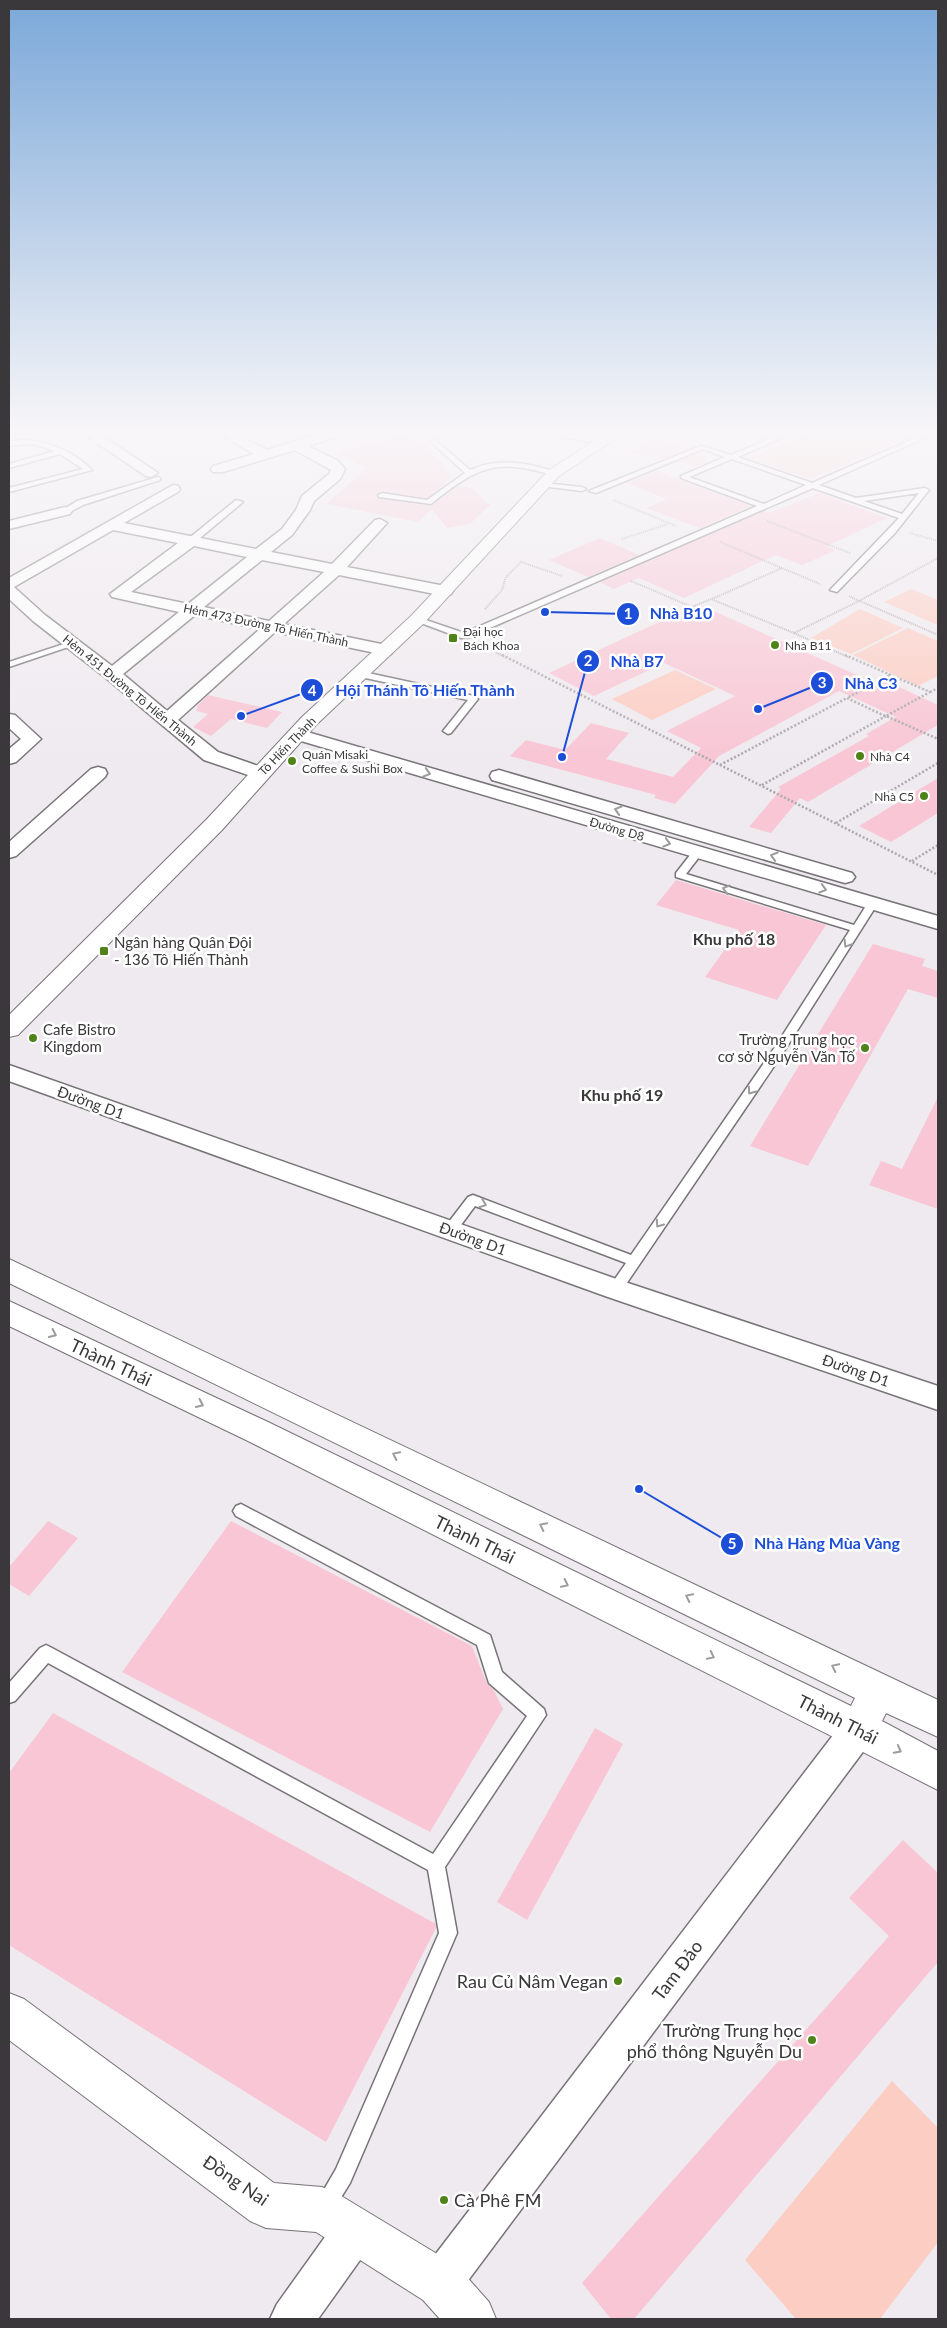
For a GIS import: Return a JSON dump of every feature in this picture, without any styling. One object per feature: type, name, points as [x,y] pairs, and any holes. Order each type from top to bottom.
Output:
[{"type":"main road","name":"Tô Hiến Thành","points":[[9,1029],[214,825],[303,728],[417,620],[491,542]]},
{"type":"main road","points":[[9,1270],[938,1719]]},
{"type":"main road","name":"Thành Thái","points":[[9,1313],[257,1431],[858,1729],[938,1771]]},
{"type":"main road","points":[[257,1431],[281,1400]]},
{"type":"main road","points":[[858,1729],[879,1689]]},
{"type":"main road","name":"Đồng Nai","points":[[9,2014],[266,2205],[339,2220],[440,2283],[472,2319]]},
{"type":"street","points":[[9,584],[82,542]]},
{"type":"street","name":"Hẻm 473 Đường Tô Hiến Thành","points":[[190,542],[118,594],[385,650]]},
{"type":"street","points":[[194,542],[445,591]]},
{"type":"street","points":[[112,674],[275,542]]},
{"type":"street","points":[[167,720],[274,626],[336,569],[362,542]]},
{"type":"street","name":"Hẻm 451 Đường Tô Hiến Thành","points":[[9,591],[24,614],[73,644],[211,756],[260,773]]},
{"type":"street","points":[[9,719],[32,739],[9,758]]},
{"type":"street","name":"Đường D8","points":[[303,728],[704,844],[938,905]]},
{"type":"street","points":[[9,852],[98,773]]},
{"type":"street","name":"Đường D8","points":[[704,844],[873,903],[938,923]]},
{"type":"street","name":"Đường D1","points":[[9,1073],[615,1289],[938,1398]]},
{"type":"street","name":"Tam Đảo","points":[[440,2283],[858,1729]]},
{"type":"street","points":[[292,2319],[339,2220]]},
{"type":"lane","points":[[417,620],[464,636],[676,542]]},
{"type":"lane","points":[[834,590],[881,542]]},
{"type":"lane","points":[[9,665],[73,644]]},
{"type":"lane","points":[[359,674],[474,699],[448,731]]},
{"type":"lane","points":[[704,844],[680,875],[857,929]]},
{"type":"lane","points":[[615,1289],[779,1050],[873,903]]},
{"type":"lane","points":[[450,1230],[473,1200],[634,1261]]},
{"type":"lane","points":[[241,1511],[484,1640],[496,1676],[538,1715],[436,1866],[448,1933],[342,2176],[339,2220]]},
{"type":"lane","points":[[9,1695],[46,1653],[436,1866]]},
{"type":"path","points":[[719,542],[938,635]]},
{"type":"path","points":[[821,542],[865,558]]},
{"type":"path","points":[[794,633],[938,558]]},
{"type":"path","points":[[450,631],[480,615],[502,590],[506,577],[521,562],[584,584]]},
{"type":"path","points":[[611,572],[692,607],[782,568]]},
{"type":"path","points":[[711,599],[930,692]]},
{"type":"path","points":[[464,636],[938,874]]},
{"type":"path","points":[[720,765],[890,674]]},
{"type":"path","points":[[762,785],[938,688]]},
{"type":"path","points":[[848,698],[938,740]]},
{"type":"path","points":[[836,823],[938,763]]},
{"type":"path","points":[[912,861],[938,845]]},
{"type":"shaded area","points":[[911,589],[938,600],[938,625],[884,602]]},
{"type":"shaded area","points":[[860,609],[903,628],[851,654],[811,638]]},
{"type":"shaded area","points":[[908,628],[938,641],[938,676],[918,686],[853,655]]},
{"type":"shaded area","points":[[675,670],[716,689],[652,720],[612,699]]},
{"type":"shaded area","points":[[892,2081],[938,2128],[938,2242],[880,2319],[796,2319],[745,2260]]},
{"type":"building","points":[[592,542],[608,542],[639,555],[588,577],[549,560]]},
{"type":"building","points":[[693,542],[836,542],[827,546],[836,550],[802,565],[776,555],[684,598],[639,578],[614,589],[600,582]]},
{"type":"building","points":[[698,604],[879,685],[886,681],[938,705],[938,725],[808,802],[800,798],[771,833],[749,827],[781,789],[778,787],[869,736],[866,734],[896,717],[839,691],[719,756],[675,804],[654,798],[656,795],[510,756],[526,740],[565,750],[591,723],[629,733],[606,759],[673,777],[701,748],[667,731],[735,696],[664,663],[594,696],[549,673]]},
{"type":"building","points":[[208,695],[282,712],[267,728],[231,719],[211,736],[193,727],[208,714],[196,711],[198,705]]},
{"type":"building","name":"Nhà C5","points":[[938,778],[938,813],[891,842],[859,826]]},
{"type":"building","points":[[676,880],[826,925],[777,1000],[705,977],[739,930],[656,905]]},
{"type":"building","points":[[873,944],[925,959],[922,966],[938,971],[938,998],[908,989],[808,1166],[750,1146]]},
{"type":"building","points":[[938,1097],[938,1209],[869,1185],[881,1161],[902,1169]]},
{"type":"building","points":[[48,1521],[78,1538],[29,1596],[9,1584],[9,1567]]},
{"type":"building","points":[[231,1521],[472,1646],[487,1684],[493,1689],[503,1709],[430,1832],[122,1672]]},
{"type":"building","points":[[53,1713],[436,1924],[436,1928],[326,2142],[9,1945],[9,1773]]},
{"type":"building","points":[[595,1728],[623,1744],[527,1920],[497,1902]]},
{"type":"building","points":[[903,1840],[938,1873],[938,1962],[634,2319],[611,2319],[582,2283],[889,1936],[849,1898]]},
{"type":"place","name":"Nhà B10","points":[[545,612]]},
{"type":"place","name":"Đại học Bách Khoa","points":[[453,638]]},
{"type":"place","name":"Nhà B11","points":[[775,645]]},
{"type":"place","name":"Nhà C3","points":[[758,709]]},
{"type":"place","name":"Hội Thánh Tô Hiến Thành","points":[[241,716]]},
{"type":"place","name":"Nhà C4","points":[[860,756]]},
{"type":"place","name":"Nhà B7","points":[[562,757]]},
{"type":"place","name":"Quán Misaki Coffee & Sushi Box","points":[[292,761]]},
{"type":"place","name":"Nhà C5","points":[[924,796]]},
{"type":"place","name":"Ngân hàng Quân Đội - 136 Tô Hiến Thành","points":[[104,951]]},
{"type":"place","name":"Cafe Bistro Kingdom","points":[[33,1038]]},
{"type":"place","name":"Trường Trung học cơ sở Nguyễn Văn Tố","points":[[865,1048]]},
{"type":"place","name":"Nhà Hàng Mùa Vàng","points":[[639,1489]]},
{"type":"place","name":"Rau Củ Nâm Vegan","points":[[618,1981]]},
{"type":"place","name":"Trường Trung học phổ thông Nguyễn Du","points":[[812,2040]]},
{"type":"place","name":"Cà Phê FM","points":[[444,2200]]},
{"type":"district","name":"Khu phố 18","points":[[734,938]]},
{"type":"district","name":"Khu phố 19","points":[[622,1094]]}]
